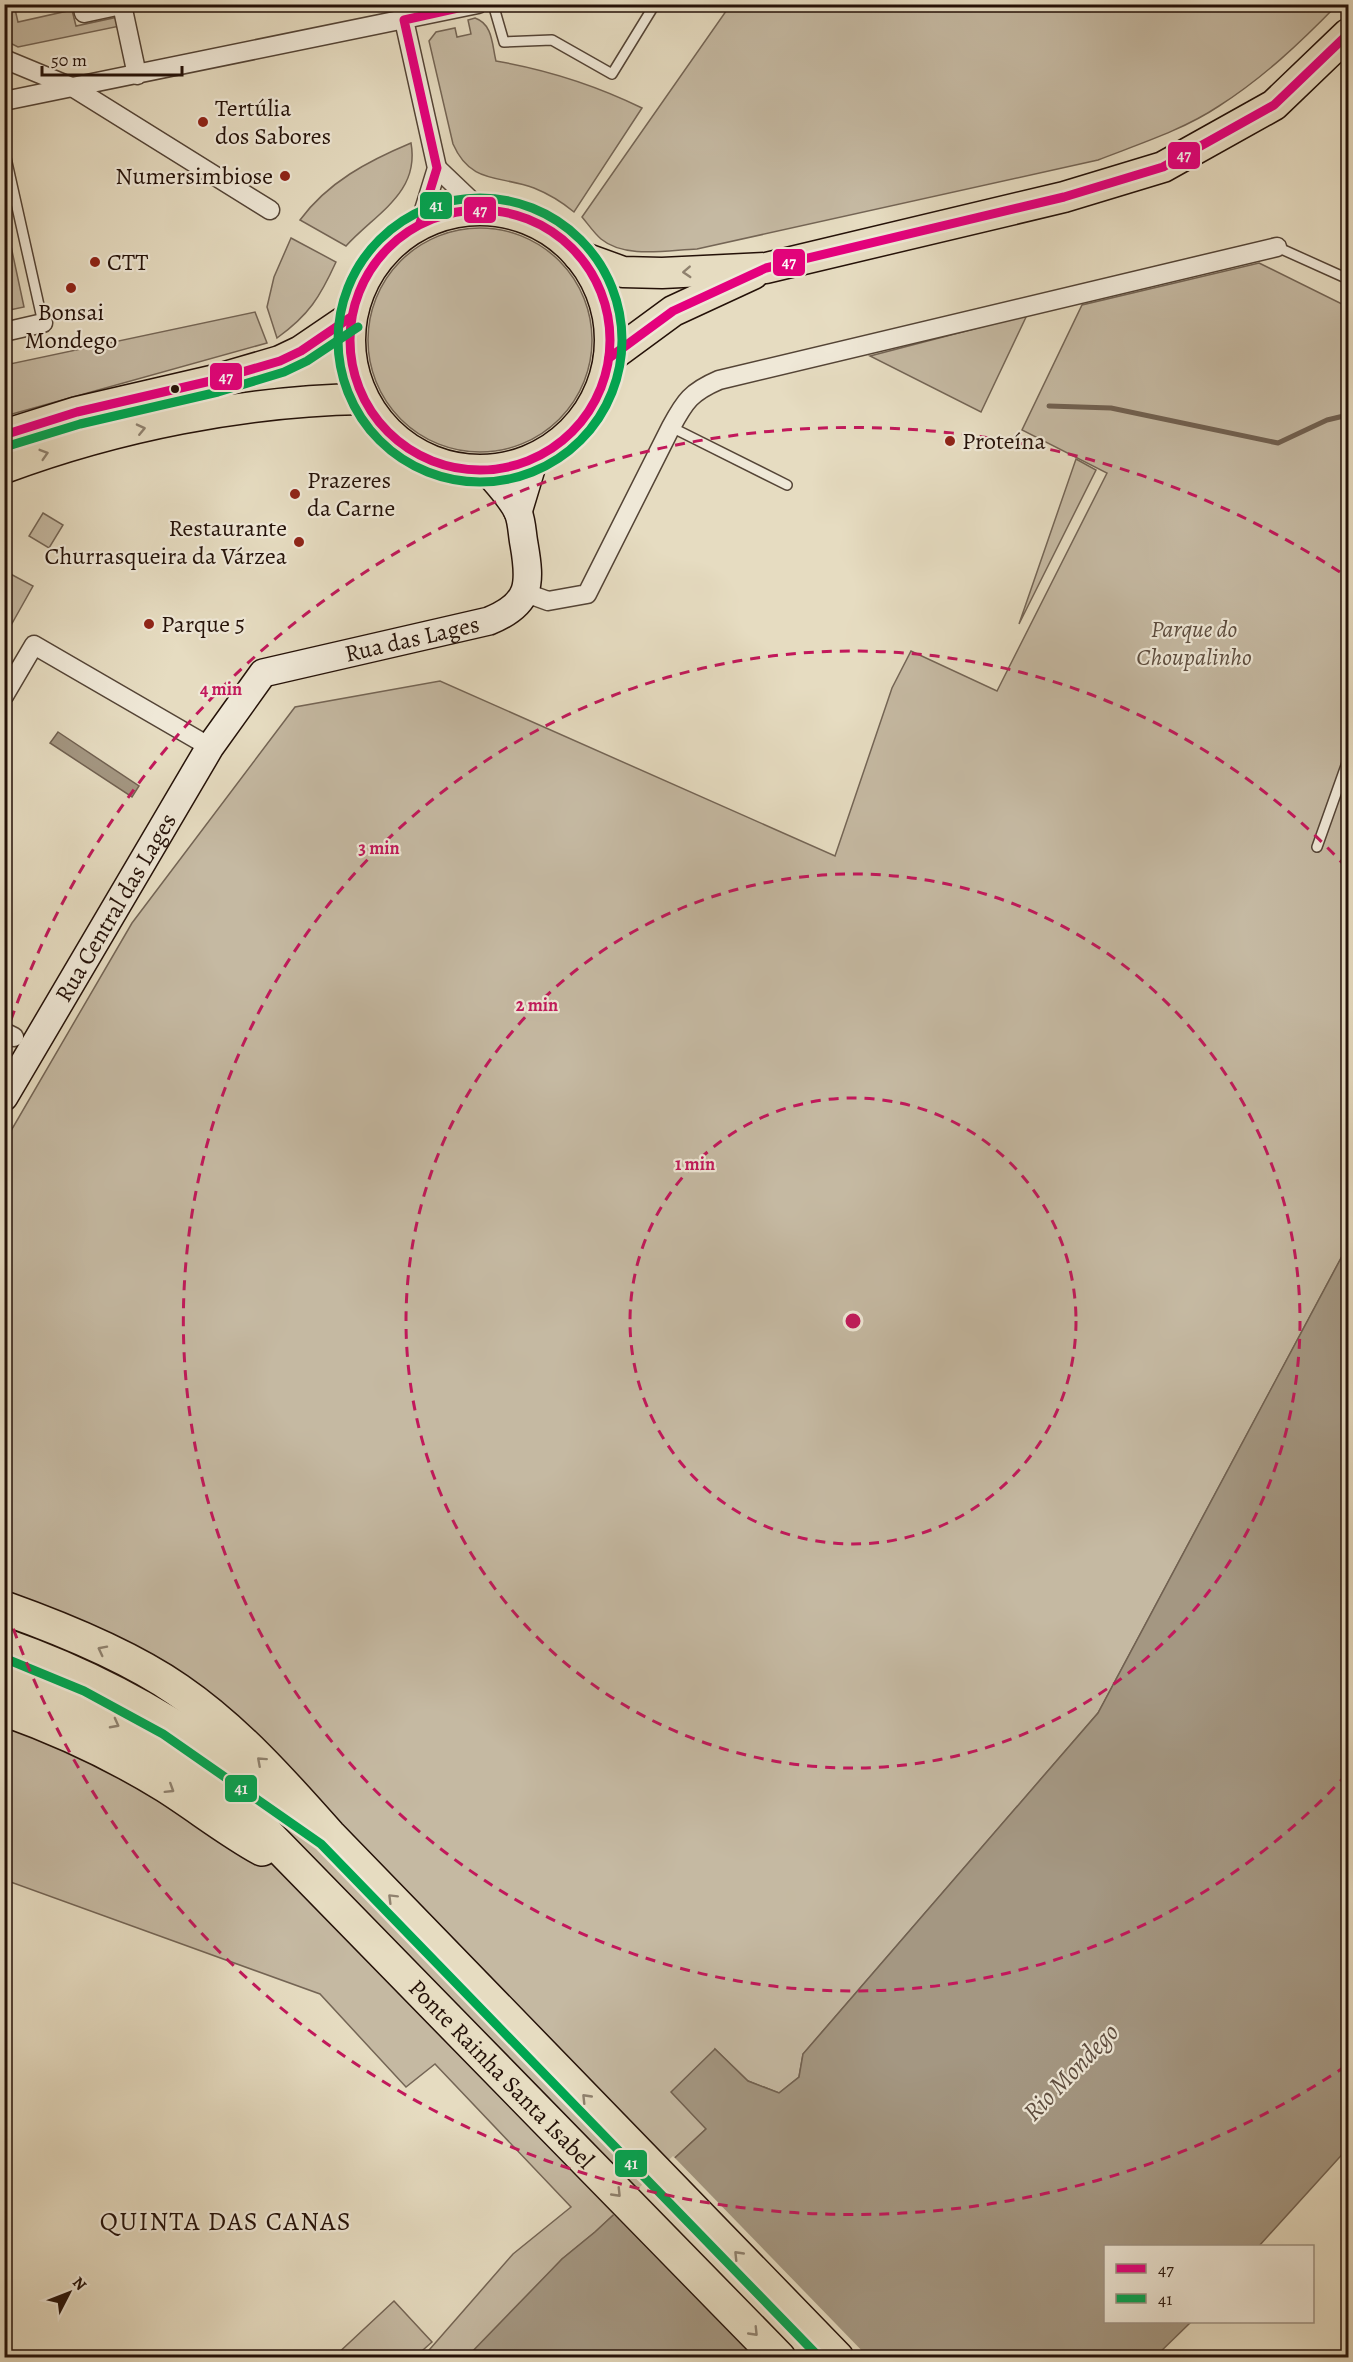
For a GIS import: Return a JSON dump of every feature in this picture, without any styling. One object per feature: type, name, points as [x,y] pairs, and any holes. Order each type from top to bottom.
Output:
[{"type":"highway","points":[[4,1608],[49,1624],[178,1689],[273,1772],[329,1835]]},
{"type":"highway","points":[[4,1645],[74,1671],[127,1699],[219,1757],[268,1794],[329,1835]]},
{"type":"highway","name":"Ponte Rainha Santa Isabel","points":[[4,1675],[64,1697],[142,1738],[210,1784],[254,1821],[779,2358]]},
{"type":"highway","points":[[4,1709],[114,1757],[172,1791],[238,1836],[301,1870]]},
{"type":"highway","name":"Ponte Rainha Santa Isabel","points":[[329,1835],[837,2358]]},
{"type":"main road","points":[[609,358],[673,311],[766,268],[1064,197],[1162,167],[1274,105],[1348,34]]},
{"type":"main road","points":[[480,209],[523,218],[551,231],[579,256],[595,278],[605,304],[610,331],[609,358],[603,384],[592,407],[576,428],[556,446],[534,459],[511,467],[488,471],[459,469],[431,461],[406,448],[382,426],[363,399],[350,359],[351,317],[358,292],[383,251],[400,236],[420,224],[449,213],[480,209]]},
{"type":"main road","points":[[579,256],[606,267],[633,272],[766,268]]},
{"type":"main road","points":[[4,435],[77,412],[215,380],[280,361],[301,351],[351,317]]},
{"type":"main road","points":[[4,468],[84,442],[225,410],[315,400],[363,399]]},
{"type":"main road","points":[[518,512],[534,459]]},
{"type":"main road","points":[[488,471],[518,512],[529,573],[526,593]]},
{"type":"main road","name":"Rua das Lages","points":[[230,719],[263,673],[489,621],[511,610],[526,593]]},
{"type":"main road","name":"Rua Central das Lages","points":[[4,1096],[210,747],[230,719]]},
{"type":"street","points":[[82,4],[84,13],[124,5],[136,75]]},
{"type":"street","points":[[4,101],[478,4]]},
{"type":"street","points":[[404,20],[437,168],[420,224]]},
{"type":"street","points":[[4,59],[74,88],[270,210]]},
{"type":"street","points":[[437,168],[480,209]]},
{"type":"street","points":[[526,593],[548,601],[587,594],[671,427],[686,401],[698,389],[719,380],[1277,247]]},
{"type":"street","points":[[4,332],[43,323]]},
{"type":"street","points":[[4,696],[34,645],[210,747]]},
{"type":"lane","points":[[493,4],[504,42],[552,40],[612,75],[655,4]]},
{"type":"lane","points":[[4,149],[43,323]]},
{"type":"lane","points":[[1277,247],[1348,279]]},
{"type":"lane","points":[[671,427],[787,485]]},
{"type":"lane","points":[[1317,847],[1348,760]]},
{"type":"green space","points":[[731,4],[1337,5],[1281,59],[1219,106],[1176,129],[1098,160],[697,249],[647,252],[622,249],[611,245],[598,237],[582,217]]},
{"type":"green space","points":[[4,5],[14,5],[18,22],[72,10],[76,26],[118,17],[120,26],[18,47],[8,42]]},
{"type":"green space","points":[[475,18],[481,21],[488,30],[496,61],[571,79],[642,108],[574,212],[555,198],[534,188],[478,173],[460,157],[453,144],[429,41],[436,32],[455,28],[457,37],[471,34],[468,20]]},
{"type":"green space","points":[[411,143],[412,160],[409,176],[402,189],[393,201],[346,246],[300,220],[323,194],[350,174],[379,157]]},
{"type":"green space","points":[[5,218],[24,307],[4,311]]},
{"type":"green space","points":[[480,228],[502,230],[533,241],[559,261],[579,287],[590,318],[592,340],[590,362],[579,393],[559,419],[533,439],[502,450],[480,452],[458,450],[427,439],[401,419],[381,393],[370,362],[368,340],[370,318],[381,287],[401,261],[427,241],[458,230]]},
{"type":"green space","points":[[291,238],[336,262],[325,285],[306,313],[277,338],[267,307],[274,277]]},
{"type":"green space","name":"Parque do Choupalinho","points":[[1259,263],[1348,307],[1348,1245],[1098,1713],[803,2054],[799,2077],[779,2093],[748,2081],[715,2049],[706,2129],[595,2232],[562,2259],[474,2353],[466,2357],[423,2357],[513,2254],[571,2207],[435,2064],[406,2087],[320,1994],[5,1880],[5,1141],[132,923],[295,707],[440,681],[835,856],[892,688],[911,651],[997,691],[1107,473],[1022,430],[1082,305]]},
{"type":"green space","points":[[255,312],[267,343],[5,416],[5,365]]},
{"type":"green space","points":[[1027,315],[981,412],[870,356]]},
{"type":"green space","points":[[1076,459],[1096,470],[1019,624]]},
{"type":"green space","points":[[43,513],[63,525],[49,548],[29,536]]},
{"type":"green space","points":[[5,571],[33,586],[5,636]]},
{"type":"green space","points":[[394,2301],[432,2342],[415,2357],[334,2357]]},
{"type":"water","points":[[58,732],[139,786],[132,797],[50,743]]},
{"type":"water","name":"Rio Mondego","points":[[1348,1245],[1348,2148],[1260,2245],[1104,2245],[1104,2323],[1190,2323],[1155,2357],[466,2358],[562,2259],[595,2232],[706,2129],[671,2092],[715,2049],[748,2081],[779,2093],[799,2077],[803,2054],[1098,1713]]},
{"type":"pier","points":[[673,2156],[868,2357],[753,2357],[612,2213]]},
{"type":"waterway","points":[[1049,406],[1111,408],[1278,443],[1327,420],[1348,415]]},
{"type":"transit line","name":"47","points":[[420,223],[437,168],[404,20],[476,4]]},
{"type":"transit line","name":"47","points":[[609,358],[673,311],[766,268],[1064,197],[1163,167],[1274,105],[1348,34]]},
{"type":"transit line","name":"41","points":[[480,198],[521,204],[547,215],[570,230],[590,250],[605,273],[616,299],[622,340],[616,381],[605,407],[590,430],[570,450],[547,465],[521,476],[480,482],[439,476],[413,465],[390,450],[370,430],[355,407],[344,381],[338,340],[344,299],[355,273],[370,250],[390,230],[413,215],[439,204],[480,198]]},
{"type":"transit line","name":"47","points":[[480,210],[505,213],[530,220],[552,232],[572,248],[588,268],[600,290],[607,315],[610,340],[607,365],[600,390],[588,412],[572,432],[552,448],[530,460],[505,467],[480,470],[455,467],[430,460],[408,448],[388,432],[372,412],[360,390],[353,365],[350,340],[353,315],[360,290],[372,268],[388,248],[408,232],[430,220],[455,213],[480,210]]},
{"type":"transit line","name":"47","points":[[4,435],[77,412],[215,380],[280,361],[301,351],[351,317]]},
{"type":"transit line","name":"41","points":[[8,446],[80,424],[218,392],[284,372],[307,361],[358,327]]},
{"type":"transit line","name":"41","points":[[4,1658],[84,1691],[163,1734],[321,1844],[820,2358]]},
{"type":"place","name":"Tertúlia dos Sabores","points":[[203,122]]},
{"type":"place","name":"Numersimbiose","points":[[285,176]]},
{"type":"place","name":"CTT","points":[[95,262]]},
{"type":"place","name":"Bonsai Mondego","points":[[71,288]]},
{"type":"place","name":"Proteína","points":[[950,441]]},
{"type":"place","name":"Prazeres da Carne","points":[[295,494]]},
{"type":"place","name":"Restaurante Churrasqueira da Várzea","points":[[299,542]]},
{"type":"place","name":"Parque 5","points":[[149,624]]},
{"type":"district","name":"QUINTA DAS CANAS","points":[[226,2221]]}]
